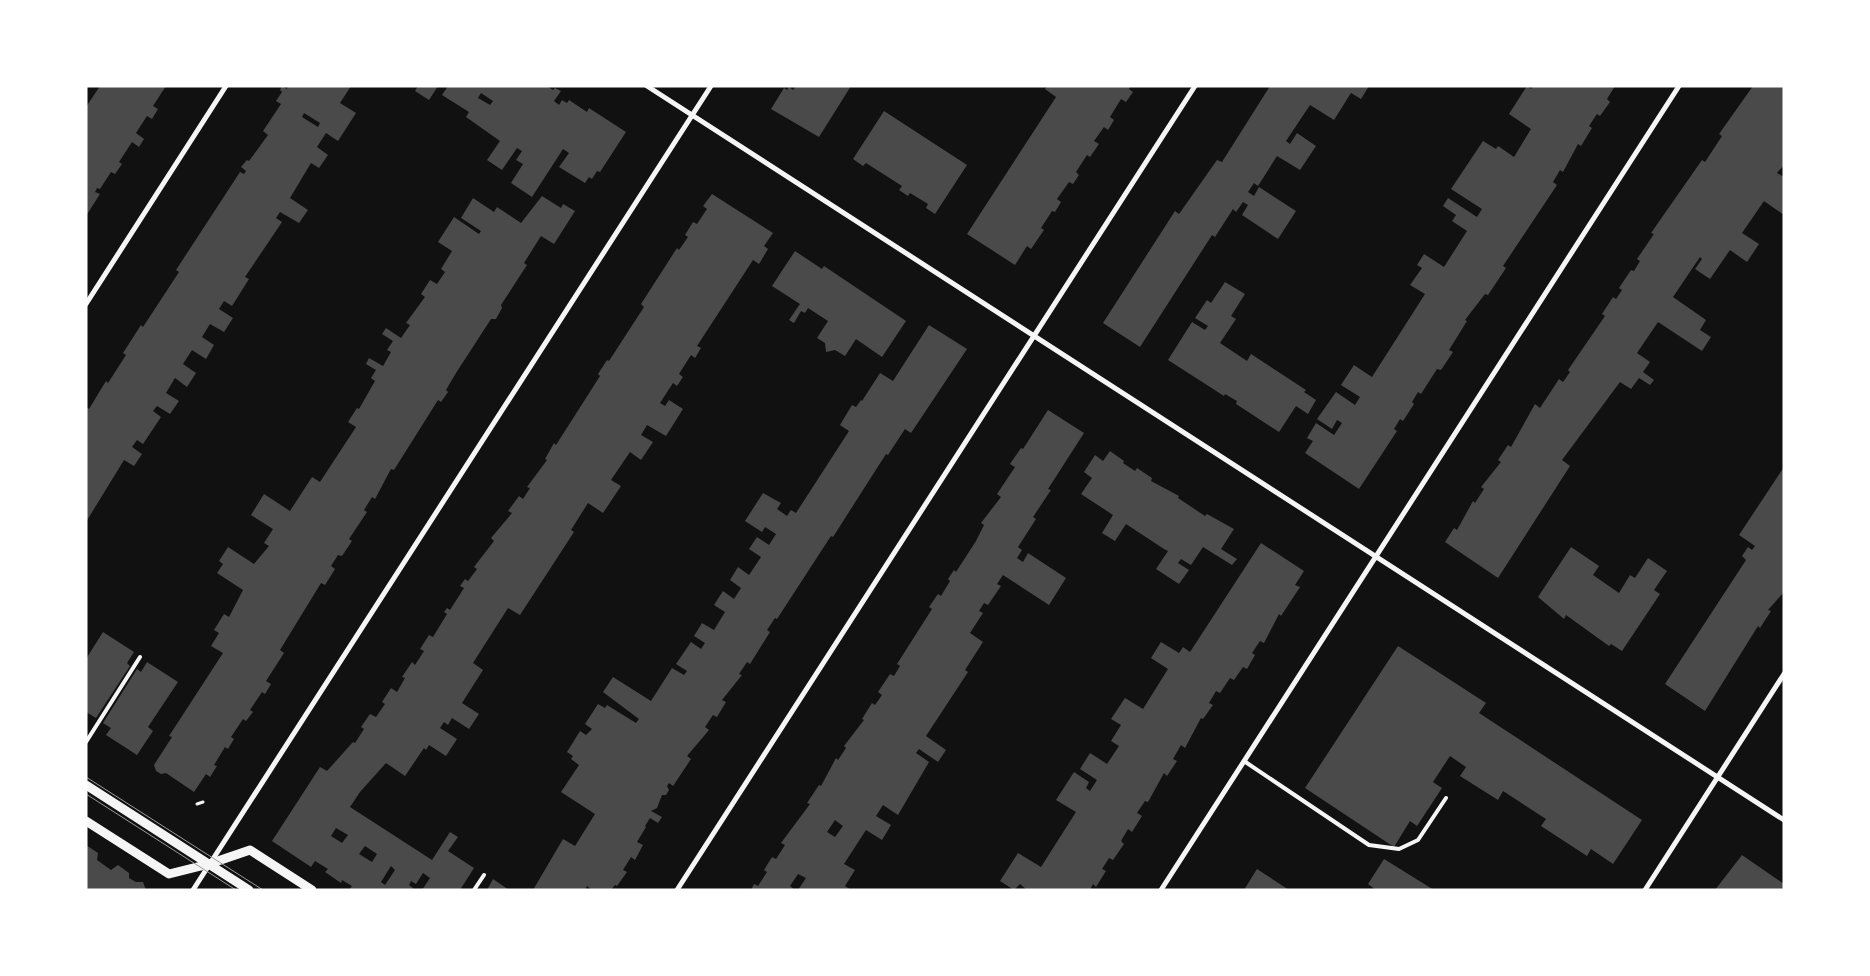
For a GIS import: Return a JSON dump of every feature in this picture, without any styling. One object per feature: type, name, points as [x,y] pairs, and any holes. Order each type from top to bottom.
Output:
[{"type":"street","points":[[86,304],[226,86]]},
{"type":"street","points":[[646,86],[1784,820]]},
{"type":"street","points":[[193,890],[711,86]]},
{"type":"street","points":[[677,890],[1195,86]]},
{"type":"street","points":[[1161,890],[1679,86]]},
{"type":"street","points":[[1645,890],[1784,674]]},
{"type":"street","points":[[86,785],[249,890]]},
{"type":"street","points":[[86,821],[169,874],[209,864],[250,850],[312,890]]},
{"type":"lane","points":[[86,742],[140,657]]},
{"type":"lane","points":[[1244,761],[1369,845],[1399,849],[1418,840],[1446,798]]},
{"type":"lane","points":[[474,890],[484,875]]},
{"type":"path","points":[[197,804],[203,802]]},
{"type":"building","points":[[100,86],[166,86],[153,106],[158,109],[152,119],[147,116],[136,133],[144,139],[139,147],[132,142],[119,162],[122,164],[115,174],[111,172],[100,189],[97,188],[95,192],[100,194],[86,216],[86,107]]},
{"type":"building","points":[[282,86],[287,89],[288,86],[351,86],[340,103],[356,113],[338,141],[326,133],[317,147],[328,155],[319,168],[311,163],[290,198],[308,210],[299,223],[280,212],[276,218],[282,222],[245,277],[249,279],[232,306],[224,301],[219,309],[233,318],[224,332],[210,324],[202,337],[214,345],[206,359],[192,350],[183,364],[196,373],[187,387],[175,378],[166,393],[179,401],[170,414],[157,406],[153,411],[161,417],[143,444],[137,440],[132,447],[142,454],[134,466],[124,460],[86,522],[86,407],[89,409],[106,381],[108,383],[126,355],[123,353],[141,325],[143,327],[179,272],[176,270],[240,172],[244,174],[246,171],[241,167],[247,160],[249,161],[268,135],[263,131],[281,104],[276,101],[282,92],[280,90]],"holes":[[[304,113],[320,123],[318,127],[302,117]]]},
{"type":"building","points":[[418,86],[438,86],[429,100],[415,91]]},
{"type":"building","points":[[448,86],[547,86],[553,90],[555,88],[561,91],[554,101],[559,105],[562,100],[567,103],[569,100],[587,112],[589,108],[626,132],[600,172],[597,171],[592,179],[589,177],[585,183],[559,167],[569,153],[563,149],[532,197],[511,183],[523,164],[516,160],[522,151],[517,148],[502,170],[487,160],[500,141],[466,117],[469,112],[442,95]],"holes":[[[481,93],[493,101],[490,105],[478,98]]]},
{"type":"building","points":[[796,86],[851,86],[819,137],[771,109],[784,88],[787,90],[789,87],[793,90]]},
{"type":"building","points":[[1047,86],[1131,86],[1129,89],[1133,92],[1126,102],[1121,99],[1110,117],[1114,120],[1108,130],[1104,127],[1094,141],[1099,144],[1090,157],[1087,155],[1076,172],[1079,175],[1073,184],[1069,182],[1057,199],[1061,202],[1055,212],[1052,211],[1041,228],[1044,230],[1031,249],[1027,246],[1015,265],[967,234],[1056,97],[1045,89]]},
{"type":"building","points":[[1270,86],[1369,86],[1361,99],[1351,93],[1334,120],[1310,105],[1286,141],[1290,144],[1297,133],[1316,146],[1300,170],[1277,156],[1258,186],[1254,183],[1248,192],[1254,196],[1259,187],[1296,211],[1278,239],[1242,215],[1248,205],[1243,202],[1236,212],[1233,209],[1215,237],[1212,235],[1140,347],[1103,323],[1175,211],[1179,214],[1217,160],[1222,162]]},
{"type":"building","points":[[1527,86],[1531,89],[1533,86],[1615,86],[1607,99],[1610,102],[1600,116],[1597,114],[1589,126],[1592,128],[1581,146],[1578,144],[1563,172],[1560,170],[1553,182],[1557,185],[1503,266],[1506,268],[1488,295],[1485,294],[1465,320],[1467,321],[1449,350],[1453,352],[1441,370],[1437,369],[1421,394],[1418,392],[1412,402],[1414,404],[1403,421],[1400,419],[1394,429],[1397,431],[1359,489],[1305,453],[1313,441],[1307,438],[1316,423],[1334,435],[1342,423],[1337,420],[1332,429],[1317,419],[1336,392],[1355,405],[1360,397],[1341,385],[1354,365],[1372,377],[1425,294],[1410,285],[1422,268],[1417,265],[1424,254],[1444,267],[1467,231],[1452,221],[1456,215],[1443,206],[1448,198],[1477,217],[1482,209],[1451,189],[1483,141],[1496,149],[1498,146],[1514,157],[1531,129],[1509,114]]},
{"type":"building","points":[[1753,86],[1784,86],[1784,165],[1777,173],[1784,177],[1784,215],[1764,201],[1742,233],[1759,244],[1747,262],[1730,250],[1710,279],[1695,269],[1702,259],[1700,257],[1673,297],[1706,320],[1700,330],[1711,337],[1702,351],[1658,322],[1637,353],[1650,362],[1643,372],[1654,380],[1650,385],[1639,378],[1631,389],[1620,382],[1562,460],[1570,466],[1498,578],[1445,542],[1454,528],[1457,530],[1473,501],[1475,503],[1484,489],[1481,487],[1501,462],[1498,460],[1508,445],[1511,447],[1535,404],[1540,408],[1559,379],[1563,382],[1570,372],[1568,370],[1605,316],[1602,314],[1613,297],[1616,299],[1622,290],[1619,288],[1631,270],[1634,271],[1640,261],[1637,259],[1654,234],[1651,233],[1702,160],[1705,162],[1722,136],[1719,134]]},
{"type":"building","points":[[884,111],[967,165],[935,214],[926,208],[928,204],[910,193],[908,196],[899,190],[902,186],[866,163],[863,166],[853,159]]},
{"type":"building","points":[[712,194],[773,233],[764,246],[768,249],[759,264],[753,260],[697,346],[701,348],[695,358],[691,355],[679,374],[683,377],[677,386],[673,383],[660,403],[665,406],[669,400],[683,409],[666,436],[647,425],[641,435],[653,442],[641,460],[630,452],[611,480],[621,486],[603,513],[588,503],[571,530],[574,532],[520,615],[508,608],[473,663],[483,670],[462,703],[479,714],[469,729],[452,718],[448,725],[444,722],[440,728],[457,739],[446,756],[429,745],[426,750],[424,748],[405,776],[386,763],[360,792],[350,807],[432,860],[450,832],[458,837],[448,851],[474,868],[460,890],[422,890],[430,878],[423,873],[416,884],[411,881],[409,885],[413,888],[412,890],[349,890],[352,886],[342,880],[341,883],[325,872],[328,869],[315,861],[311,867],[272,841],[320,767],[327,771],[353,742],[355,743],[364,729],[361,727],[370,714],[376,717],[385,704],[382,702],[391,688],[397,692],[405,678],[402,677],[412,662],[415,665],[424,651],[420,649],[429,635],[433,637],[447,614],[444,612],[447,608],[450,610],[464,588],[460,586],[465,579],[468,581],[477,569],[474,567],[494,541],[491,538],[512,513],[508,511],[519,496],[523,499],[530,488],[527,487],[547,460],[545,459],[554,443],[556,445],[600,376],[598,374],[607,360],[609,361],[644,307],[641,304],[677,248],[679,250],[688,237],[685,235],[693,222],[697,224],[707,209],[703,206]],"holes":[[[336,828],[348,835],[342,843],[331,836]],[[365,846],[377,854],[372,862],[359,854]],[[391,866],[395,870],[385,885],[381,882]]]},
{"type":"building","points":[[542,196],[561,208],[563,204],[575,211],[554,244],[541,236],[524,263],[527,265],[501,305],[502,308],[496,319],[491,319],[456,373],[446,390],[448,392],[441,402],[438,400],[394,470],[391,469],[375,499],[372,497],[364,510],[367,512],[349,539],[352,541],[342,556],[338,555],[331,566],[335,569],[325,585],[321,583],[280,650],[284,653],[266,681],[271,684],[265,694],[262,692],[250,710],[253,712],[246,721],[243,719],[231,737],[234,739],[228,749],[225,747],[214,765],[217,766],[210,777],[206,774],[194,792],[166,773],[161,774],[156,771],[154,765],[172,737],[169,736],[223,653],[211,646],[219,633],[214,630],[224,614],[229,617],[243,590],[217,573],[223,564],[219,561],[228,547],[254,564],[269,546],[264,543],[273,529],[251,515],[264,494],[290,511],[312,477],[320,482],[356,427],[348,422],[357,408],[359,409],[375,381],[371,378],[376,370],[366,364],[369,358],[383,366],[391,352],[387,350],[393,341],[382,334],[386,328],[401,338],[410,325],[406,323],[425,297],[421,294],[430,280],[437,284],[445,272],[441,269],[452,251],[438,242],[454,217],[479,234],[481,231],[461,218],[473,198],[494,212],[497,207],[521,223]]},
{"type":"building","points":[[795,251],[822,269],[824,266],[906,321],[882,357],[856,339],[845,356],[835,350],[826,352],[825,343],[817,338],[828,321],[808,308],[805,313],[801,311],[794,323],[789,320],[800,304],[772,286]]},
{"type":"building","points":[[1225,282],[1245,294],[1231,316],[1236,319],[1220,343],[1247,361],[1251,354],[1306,390],[1304,392],[1316,400],[1308,414],[1296,406],[1279,432],[1236,404],[1237,401],[1225,394],[1224,396],[1168,360],[1192,322],[1205,330],[1208,326],[1195,318],[1207,300],[1211,303]]},
{"type":"building","points":[[929,325],[967,349],[911,433],[905,429],[888,455],[886,454],[833,537],[831,536],[777,619],[775,618],[767,630],[770,632],[750,664],[747,662],[739,674],[742,675],[722,700],[726,702],[717,717],[713,715],[705,727],[709,730],[687,756],[691,759],[673,786],[669,783],[667,786],[669,790],[666,795],[662,795],[657,808],[651,811],[662,817],[658,823],[650,818],[637,842],[643,845],[635,860],[631,857],[623,870],[627,872],[617,886],[615,885],[611,890],[592,890],[587,886],[585,890],[533,890],[563,839],[575,846],[595,814],[561,792],[579,765],[571,759],[573,756],[567,752],[580,731],[586,735],[592,729],[585,724],[598,704],[605,708],[607,705],[636,723],[639,719],[603,692],[613,677],[651,701],[672,668],[684,675],[687,671],[676,664],[691,642],[701,649],[705,643],[694,636],[702,623],[714,630],[725,612],[714,605],[723,591],[734,599],[741,588],[730,580],[738,567],[749,575],[761,557],[749,549],[757,537],[769,545],[776,534],[765,527],[762,532],[745,521],[763,493],[781,503],[777,509],[787,516],[791,510],[796,513],[849,431],[840,425],[852,405],[856,407],[862,401],[880,373],[893,381]]},
{"type":"building","points":[[1048,410],[1084,433],[1048,489],[1051,490],[1033,517],[1036,519],[1018,547],[1022,550],[1017,558],[1023,562],[1028,553],[1066,578],[1049,605],[1003,575],[997,584],[1001,586],[988,605],[984,603],[979,611],[983,613],[970,633],[983,642],[965,670],[968,672],[926,736],[946,750],[938,762],[919,749],[916,753],[929,762],[898,815],[883,805],[876,816],[891,825],[882,840],[866,830],[844,864],[855,870],[845,886],[851,890],[798,890],[806,878],[798,874],[790,886],[795,890],[751,890],[754,884],[758,886],[767,872],[764,870],[772,857],[776,859],[785,845],[781,843],[810,804],[807,803],[819,785],[821,786],[836,758],[838,760],[846,748],[844,746],[864,720],[862,719],[872,703],[875,705],[882,695],[878,692],[890,674],[894,676],[900,666],[897,664],[932,609],[929,607],[938,594],[941,596],[950,581],[948,579],[954,570],[956,572],[976,541],[984,525],[981,523],[1001,497],[997,494],[1015,467],[1010,464],[1021,448],[1023,449]],"holes":[[[835,820],[843,826],[835,837],[827,832]]]},
{"type":"building","points":[[1110,451],[1124,461],[1123,463],[1135,471],[1137,468],[1152,478],[1151,481],[1179,496],[1178,498],[1205,516],[1207,514],[1234,529],[1221,549],[1237,559],[1232,565],[1203,547],[1191,565],[1181,559],[1178,563],[1189,570],[1179,584],[1156,569],[1168,551],[1126,524],[1115,541],[1102,533],[1113,515],[1081,494],[1092,478],[1084,472],[1095,455],[1103,461]]},
{"type":"building","points":[[1784,467],[1784,592],[1768,610],[1771,611],[1760,628],[1758,626],[1705,711],[1665,684],[1746,560],[1742,556],[1748,547],[1752,550],[1755,546],[1739,535]]},
{"type":"building","points":[[1261,543],[1304,571],[1295,585],[1300,587],[1281,616],[1279,614],[1264,643],[1260,641],[1252,653],[1255,655],[1247,669],[1243,667],[1234,680],[1230,678],[1220,693],[1216,691],[1209,703],[1213,705],[1203,719],[1201,718],[1185,748],[1181,745],[1173,759],[1177,761],[1167,776],[1164,773],[1148,802],[1145,801],[1137,813],[1142,816],[1132,832],[1128,829],[1121,841],[1124,844],[1113,860],[1109,858],[1102,869],[1106,871],[1096,887],[1093,884],[1090,890],[1027,890],[1020,884],[1014,890],[1000,881],[1018,853],[1041,867],[1076,812],[1056,800],[1074,772],[1089,782],[1086,788],[1090,791],[1097,780],[1080,769],[1090,753],[1107,764],[1119,746],[1111,741],[1121,725],[1111,719],[1125,698],[1143,709],[1168,669],[1151,658],[1161,642],[1179,653],[1183,647],[1190,652]]},
{"type":"building","points":[[1571,547],[1599,566],[1593,575],[1619,593],[1630,575],[1635,578],[1648,558],[1667,571],[1654,590],[1660,594],[1622,651],[1611,644],[1609,646],[1566,615],[1564,619],[1538,597]]},
{"type":"building","points":[[103,632],[134,652],[127,663],[130,666],[96,718],[86,712],[86,659]]},
{"type":"building","points":[[1398,646],[1486,703],[1479,713],[1642,820],[1613,864],[1591,849],[1587,856],[1541,826],[1546,819],[1503,791],[1498,800],[1460,776],[1466,767],[1450,756],[1433,782],[1442,788],[1417,826],[1410,821],[1394,847],[1305,788]]},
{"type":"building","points":[[147,662],[178,682],[148,727],[153,731],[137,755],[106,735],[111,728],[103,723],[137,669],[141,672]]},
{"type":"building","points":[[86,845],[98,853],[97,860],[111,870],[118,865],[129,873],[129,878],[136,882],[143,882],[146,890],[86,890]]},
{"type":"building","points":[[1742,855],[1784,884],[1784,890],[1715,890]]},
{"type":"building","points":[[1384,859],[1434,890],[1376,890],[1368,884]]},
{"type":"building","points":[[1257,869],[1289,890],[1244,890]]},
{"type":"building","points":[[493,879],[509,890],[487,890]]},
{"type":"tram line","points":[[86,777],[263,890]]},
{"type":"tram line","points":[[86,794],[236,890]]}]
